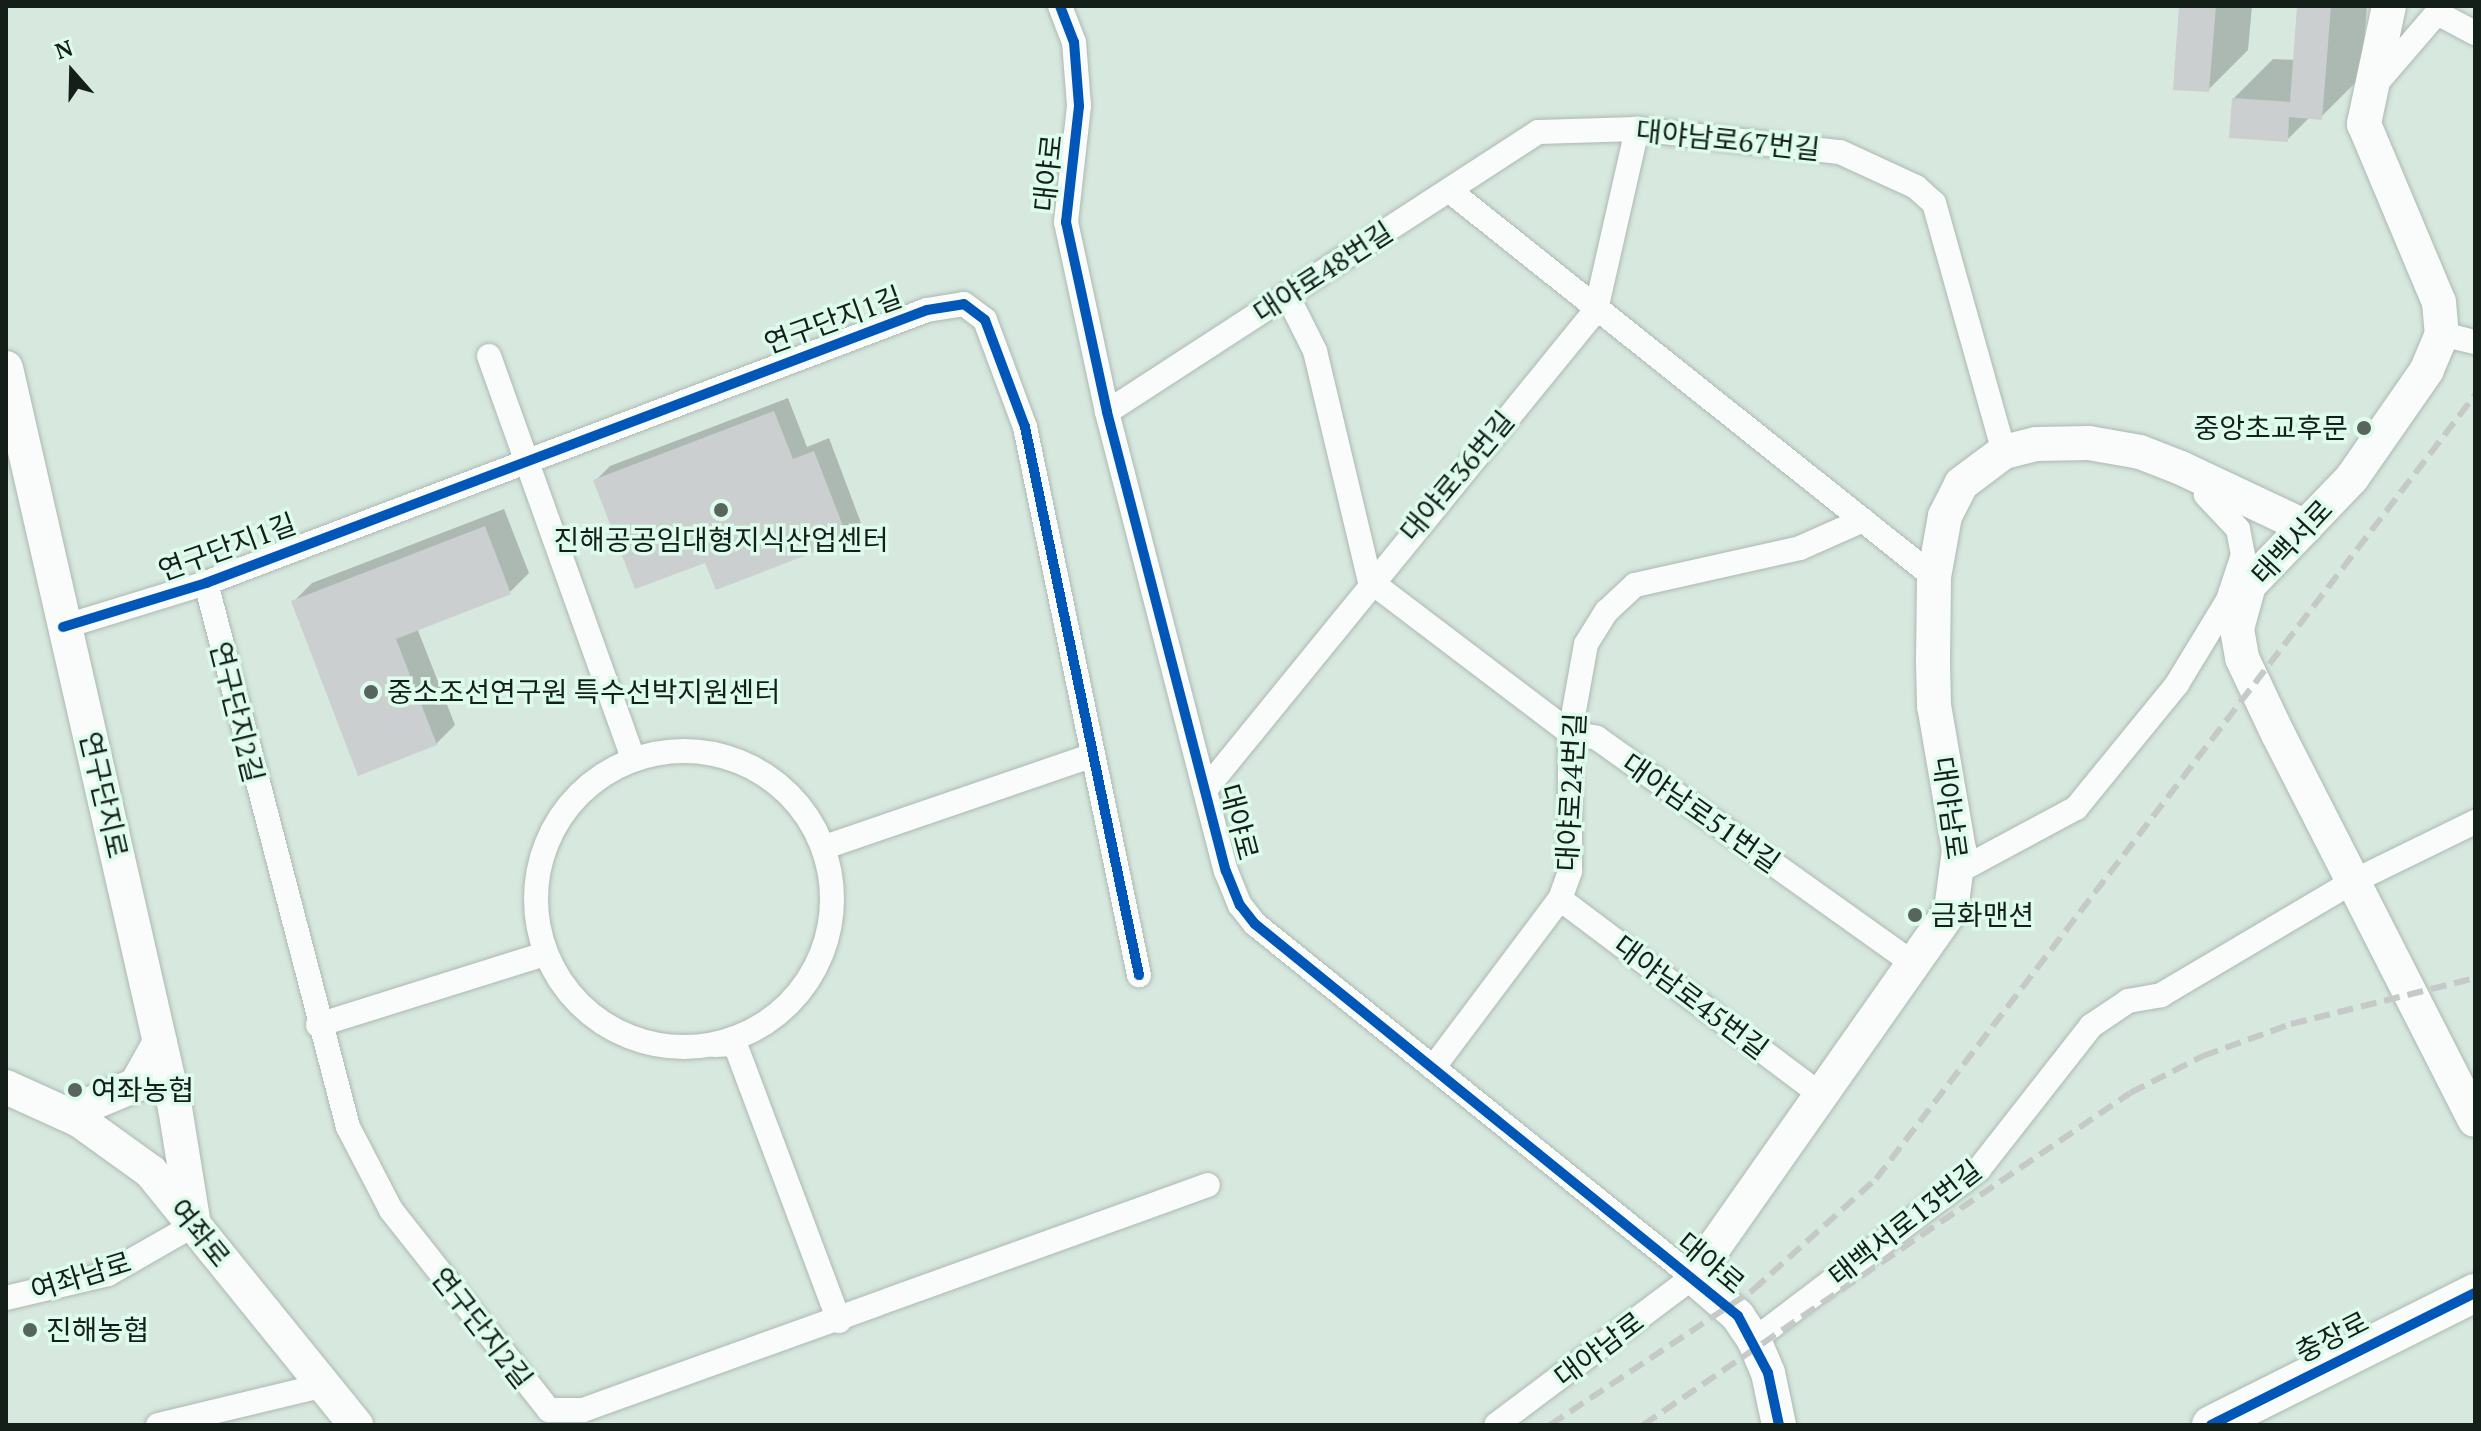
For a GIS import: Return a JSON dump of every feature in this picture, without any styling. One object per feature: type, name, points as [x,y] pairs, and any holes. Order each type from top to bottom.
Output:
[{"type":"main road","name":"충장로","points":[[2211,1425],[2475,1293]]},
{"type":"street","name":"대야로","points":[[1060,6],[1076,53],[1079,106],[1066,222],[1107,412],[1226,871],[1247,914],[1738,1316],[1754,1340],[1768,1373],[1779,1425]]},
{"type":"street","points":[[2389,6],[2368,93],[2368,136],[2439,302],[2442,334],[2475,342]]},
{"type":"street","points":[[2368,93],[2437,13],[2475,33]]},
{"type":"street","name":"대야남로67번길","points":[[1538,132],[1637,129],[1840,152],[1916,187],[1934,203],[2004,452]]},
{"type":"street","name":"대야로36번길","points":[[1205,790],[1370,581],[1596,310],[1637,129]]},
{"type":"street","name":"대야로48번길","points":[[1107,412],[1538,132]]},
{"type":"street","points":[[1450,191],[1934,577]]},
{"type":"street","points":[[1287,295],[1315,351],[1370,581]]},
{"type":"street","name":"연구단지1길","points":[[63,627],[206,583],[927,310],[964,304],[985,320],[1025,427],[1139,975]]},
{"type":"street","name":"태백서로","points":[[2442,334],[2427,370],[2352,478],[2249,585],[2238,615],[2239,645],[2475,1120]]},
{"type":"street","points":[[489,356],[523,461],[633,759]]},
{"type":"street","name":"연구단지로","points":[[6,368],[160,1042],[194,1225]]},
{"type":"street","name":"대야남로","points":[[1496,1425],[1693,1277],[1951,910],[1959,871],[1934,706],[1934,577],[1945,516],[1961,484],[2004,452],[2054,442],[2140,452],[2306,527]]},
{"type":"street","points":[[1959,871],[2076,808],[2177,684],[2228,600],[2243,555],[2238,529],[2206,495]]},
{"type":"street","name":"대야로24번길","points":[[1433,1068],[1560,899],[1570,871],[1570,733],[1586,644],[1607,611],[1635,585],[1800,548],[1863,520]]},
{"type":"street","name":"대야남로51번길","points":[[1370,581],[1570,733],[1597,738],[1915,965]]},
{"type":"street","name":"연구단지2길","points":[[206,583],[318,1025],[348,1127],[391,1210],[549,1410],[583,1410],[839,1321],[1208,1185]]},
{"type":"street","points":[[714,1045],[754,1030],[777,1013],[814,971],[830,932],[833,889],[825,847],[802,807],[768,775],[726,755],[679,750],[633,759],[592,782],[559,817],[540,861],[535,908],[545,954],[566,990],[596,1019],[632,1039],[672,1047],[714,1045],[735,1044],[839,1321]]},
{"type":"street","points":[[825,847],[1093,755]]},
{"type":"street","name":"태백서로13번길","points":[[1754,1340],[1979,1169],[2091,1026],[2128,1001],[2161,995],[2354,881],[2475,822]]},
{"type":"street","name":"대야남로45번길","points":[[1560,899],[1821,1095]]},
{"type":"street","points":[[318,1025],[545,954]]},
{"type":"street","points":[[66,1114],[136,1085],[160,1042]]},
{"type":"street","name":"여좌로","points":[[6,1087],[66,1114],[151,1172],[356,1425]]},
{"type":"street","name":"여좌남로","points":[[6,1298],[108,1274],[194,1225]]},
{"type":"street","points":[[172,1423],[324,1385]]},
{"type":"building","points":[[2179,6],[2216,6],[2209,92],[2173,90]]},
{"type":"building","points":[[2297,6],[2331,6],[2322,120],[2289,117],[2288,142],[2229,138],[2232,98],[2290,102]]},
{"type":"building","name":"진해공공임대형지식산업센터","points":[[774,411],[793,459],[814,451],[848,539],[716,590],[705,563],[635,589],[593,480]]},
{"type":"building","name":"중소조선연구원 특수선박지원센터","points":[[485,526],[511,594],[396,639],[437,745],[358,776],[291,601]]},
{"type":"railway","points":[[1550,1425],[1753,1290],[1876,1179],[2475,395]]},
{"type":"railway","points":[[1643,1425],[2130,1093],[2203,1056],[2291,1024],[2475,978]]},
{"type":"cycle path","points":[[1060,6],[1074,42],[1079,106],[1066,222],[1107,412],[1226,871],[1240,905],[1255,924],[1738,1316],[1768,1373],[1779,1425]]},
{"type":"cycle path","points":[[63,627],[206,583],[927,310],[964,304],[985,320],[1025,427],[1139,975]]},
{"type":"cycle path","points":[[2211,1425],[2475,1293]]},
{"type":"place","name":"중앙초교후문","points":[[2364,428]]},
{"type":"place","name":"진해공공임대형지식산업센터","points":[[721,510]]},
{"type":"place","name":"중소조선연구원 특수선박지원센터","points":[[371,692]]},
{"type":"place","name":"금화맨션","points":[[1915,915]]},
{"type":"place","name":"여좌농협","points":[[75,1090]]},
{"type":"place","name":"진해농협","points":[[30,1330]]}]
